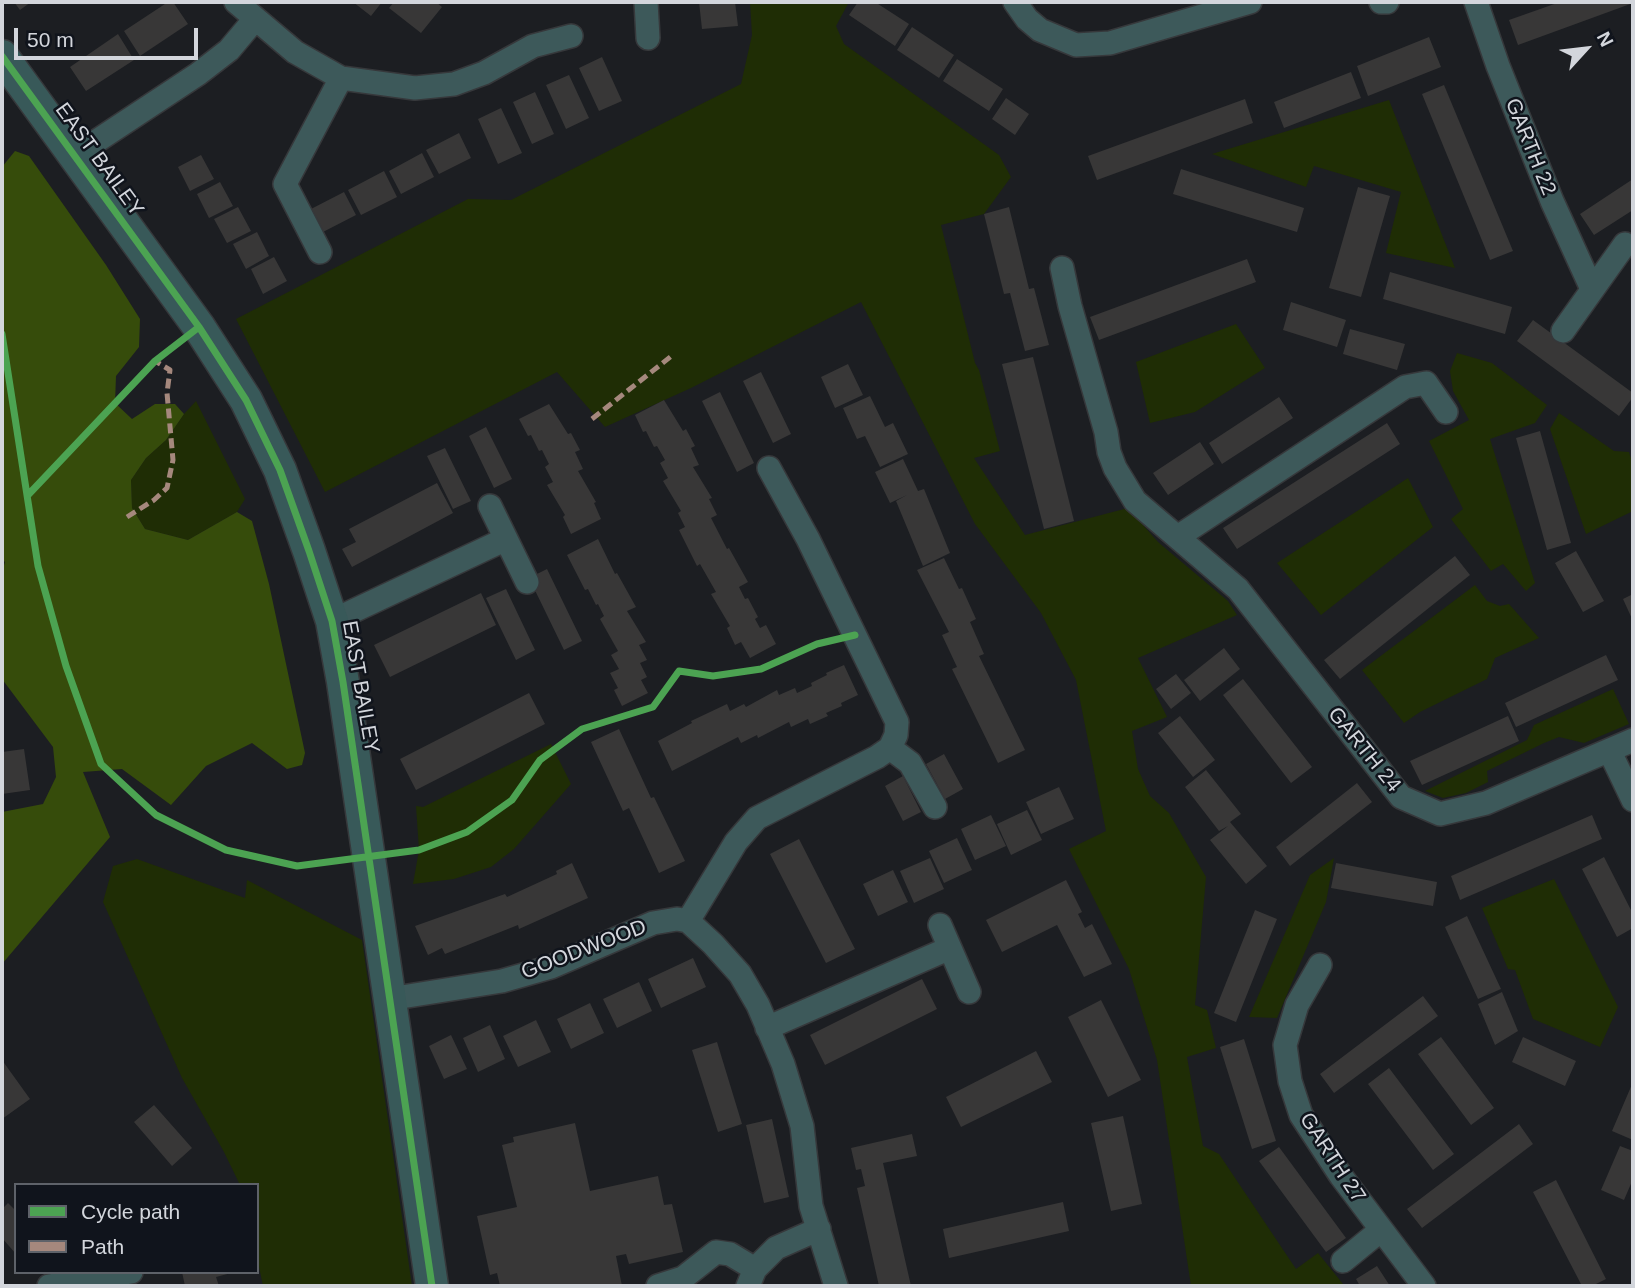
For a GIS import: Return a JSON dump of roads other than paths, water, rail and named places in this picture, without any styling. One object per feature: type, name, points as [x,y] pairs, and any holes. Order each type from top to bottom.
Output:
[{"type":"street","points":[[236,2],[295,52],[341,78],[364,83],[415,88],[454,84],[484,73],[533,46],[571,36]]},
{"type":"street","points":[[646,2],[649,38]]},
{"type":"street","points":[[1015,2],[1027,19],[1040,30],[1076,45],[1110,43],[1251,2]]},
{"type":"street","points":[[1381,2],[1387,2]]},
{"type":"street","name":"GARTH 22","points":[[1476,2],[1498,66],[1552,201],[1592,289]]},
{"type":"street","points":[[74,156],[198,74],[229,50],[255,19]]},
{"type":"street","name":"EAST BAILEY","points":[[2,57],[199,327],[246,400],[280,470],[332,621],[432,1286]]},
{"type":"street","points":[[320,252],[285,184],[341,78]]},
{"type":"street","points":[[1563,331],[1625,244]]},
{"type":"street","name":"GARTH 24","points":[[1062,268],[1109,452],[1115,468],[1135,500],[1238,589],[1401,797],[1440,814],[1486,803],[1633,740]]},
{"type":"street","points":[[1179,536],[1405,387],[1426,383],[1447,412]]},
{"type":"street","points":[[769,467],[897,722],[890,748],[877,757],[757,818],[736,842],[688,921],[740,974],[758,1005],[783,1064],[802,1126],[811,1206],[836,1286]]},
{"type":"street","points":[[490,506],[527,582]]},
{"type":"street","points":[[332,621],[506,539]]},
{"type":"street","points":[[890,748],[910,763],[934,807]]},
{"type":"street","points":[[1610,751],[1633,800]]},
{"type":"street","name":"GOODWOOD","points":[[389,999],[502,981],[551,967],[653,923],[677,919],[688,921]]},
{"type":"street","points":[[940,925],[969,992]]},
{"type":"street","points":[[767,1028],[950,948]]},
{"type":"street","name":"GARTH 27","points":[[1320,965],[1297,1005],[1285,1045],[1290,1081],[1301,1115],[1341,1176],[1423,1286]]},
{"type":"street","points":[[658,1286],[683,1278],[716,1252],[730,1254],[752,1277],[776,1248],[819,1229]]},
{"type":"street","points":[[1343,1261],[1381,1230]]},
{"type":"street","points":[[48,1286],[119,1274]]}]
